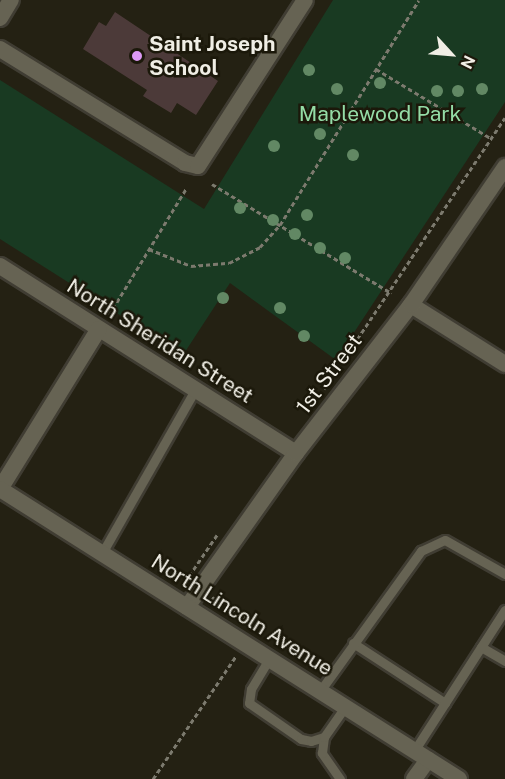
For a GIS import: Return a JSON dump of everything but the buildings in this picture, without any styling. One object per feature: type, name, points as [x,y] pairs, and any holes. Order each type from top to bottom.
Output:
[{"type":"street","points":[[0,18],[11,0]]},
{"type":"street","points":[[0,48],[185,163],[198,166],[207,156],[306,0]]},
{"type":"street","name":"1st Street","points":[[187,607],[296,453],[411,305],[505,167]]},
{"type":"street","name":"North Sheridan Street","points":[[0,266],[296,453]]},
{"type":"street","points":[[411,305],[505,364]]},
{"type":"street","points":[[0,489],[99,329]]},
{"type":"street","name":"North Lincoln Avenue","points":[[0,489],[459,779]]},
{"type":"street","points":[[414,779],[422,755]]},
{"type":"lane","points":[[102,553],[195,390]]},
{"type":"lane","points":[[320,691],[421,551],[445,540],[505,574]]},
{"type":"lane","points":[[422,755],[445,703],[505,610]]},
{"type":"lane","points":[[353,643],[445,703]]},
{"type":"lane","points":[[481,647],[505,661]]},
{"type":"lane","points":[[269,659],[251,689],[249,703],[301,738],[311,741],[324,737]]},
{"type":"lane","points":[[340,779],[322,753],[324,737],[345,707]]},
{"type":"path","points":[[149,249],[191,266],[229,263],[260,247],[280,225],[419,0]]},
{"type":"path","points":[[376,69],[492,139]]},
{"type":"path","points":[[212,184],[392,293]]},
{"type":"path","points":[[109,315],[186,189]]},
{"type":"path","points":[[153,779],[204,697],[244,644],[256,624]]},
{"type":"green space","name":"Maplewood Park","points":[[333,0],[505,0],[505,102],[336,360],[230,283],[183,355],[0,239],[0,80],[204,209]]},
{"type":"place","name":"Saint Joseph School","points":[[137,56]]}]
